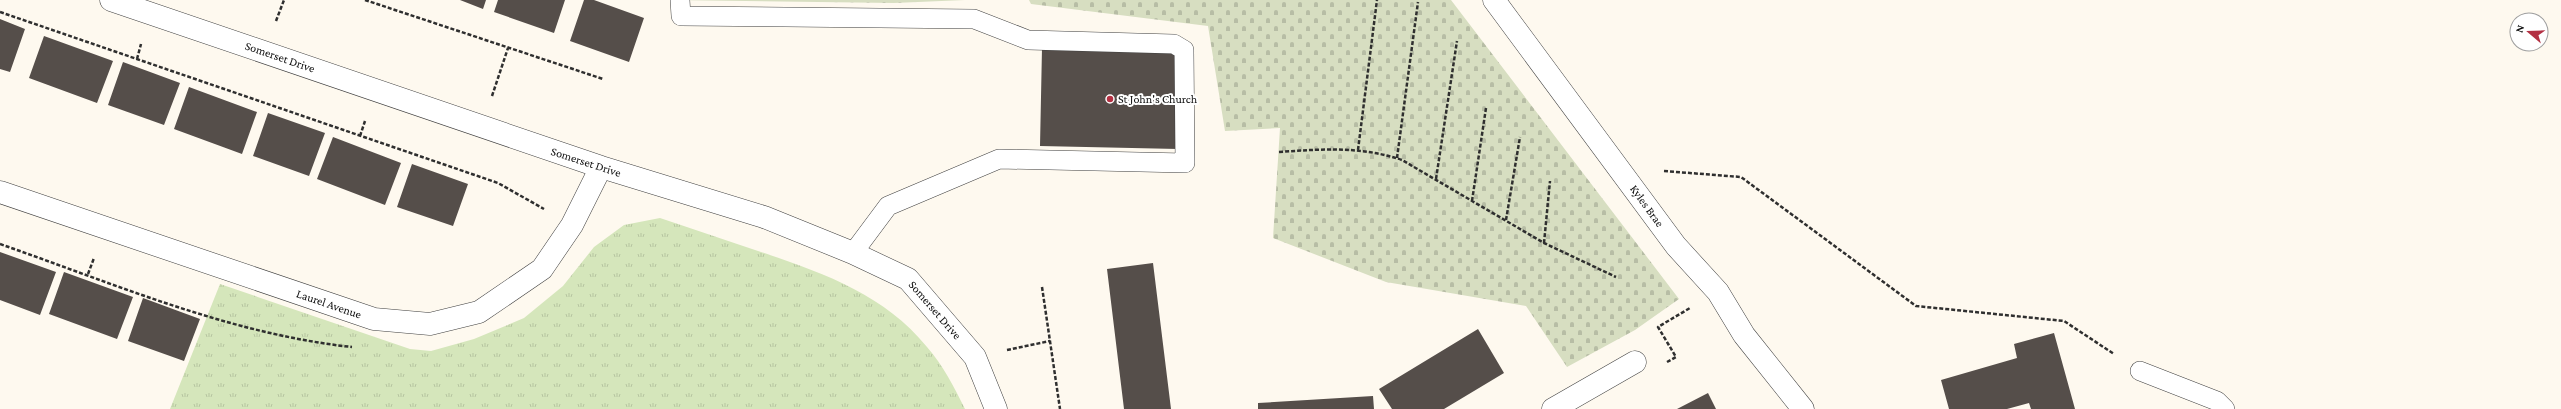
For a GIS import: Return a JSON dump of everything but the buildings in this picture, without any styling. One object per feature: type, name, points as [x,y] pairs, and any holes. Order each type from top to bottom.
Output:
[{"type":"street","name":"Somerset Drive","points":[[111,0],[601,167],[764,217],[853,253],[908,279],[975,357],[996,409]]},
{"type":"street","name":"Kyles Brae","points":[[1494,0],[1676,246],[1718,292],[1744,335],[1803,409]]},
{"type":"street","name":"Laurel Avenue","points":[[0,192],[374,319],[430,324],[479,312],[542,269],[572,225],[601,167]]},
{"type":"street","points":[[1553,409],[1635,362]]},
{"type":"lane","points":[[680,0],[681,16],[974,20],[1028,40],[1174,44],[1184,50],[1185,163],[999,159],[888,206],[853,253]]},
{"type":"lane","points":[[2140,371],[2217,401],[2224,409]]},
{"type":"path","points":[[365,0],[603,79]]},
{"type":"path","points":[[1358,150],[1378,0]]},
{"type":"path","points":[[1397,158],[1418,2]]},
{"type":"path","points":[[0,12],[498,183],[572,225]]},
{"type":"path","points":[[1436,179],[1457,41]]},
{"type":"path","points":[[481,127],[508,48]]},
{"type":"path","points":[[1472,201],[1486,108]]},
{"type":"path","points":[[1506,220],[1520,137]]},
{"type":"path","points":[[1279,152],[1340,148],[1385,154],[1397,158],[1436,179],[1544,243],[1616,277]]},
{"type":"path","points":[[1664,171],[1741,177],[1916,306],[2064,321],[2140,371]]},
{"type":"path","points":[[1544,243],[1550,180]]},
{"type":"path","points":[[0,244],[230,323],[318,344],[357,348]]},
{"type":"path","points":[[1042,286],[1060,409]]},
{"type":"path","points":[[1676,357],[1658,327],[1718,292]]},
{"type":"path","points":[[1022,346],[1050,340]]},
{"type":"green space","points":[[671,0],[965,0],[894,3]]},
{"type":"green space","points":[[1029,0],[1451,0],[1679,299],[1635,330],[1567,367],[1526,306],[1386,282],[1273,238],[1280,128],[1225,131],[1208,26],[1031,4]]},
{"type":"green space","points":[[660,218],[807,268],[829,277],[872,299],[892,313],[910,329],[933,354],[952,384],[965,409],[170,409],[220,284],[410,349],[431,351],[474,339],[524,318],[563,286],[594,247],[624,225]]},
{"type":"place","name":"St John's Church","points":[[1110,99]]}]
